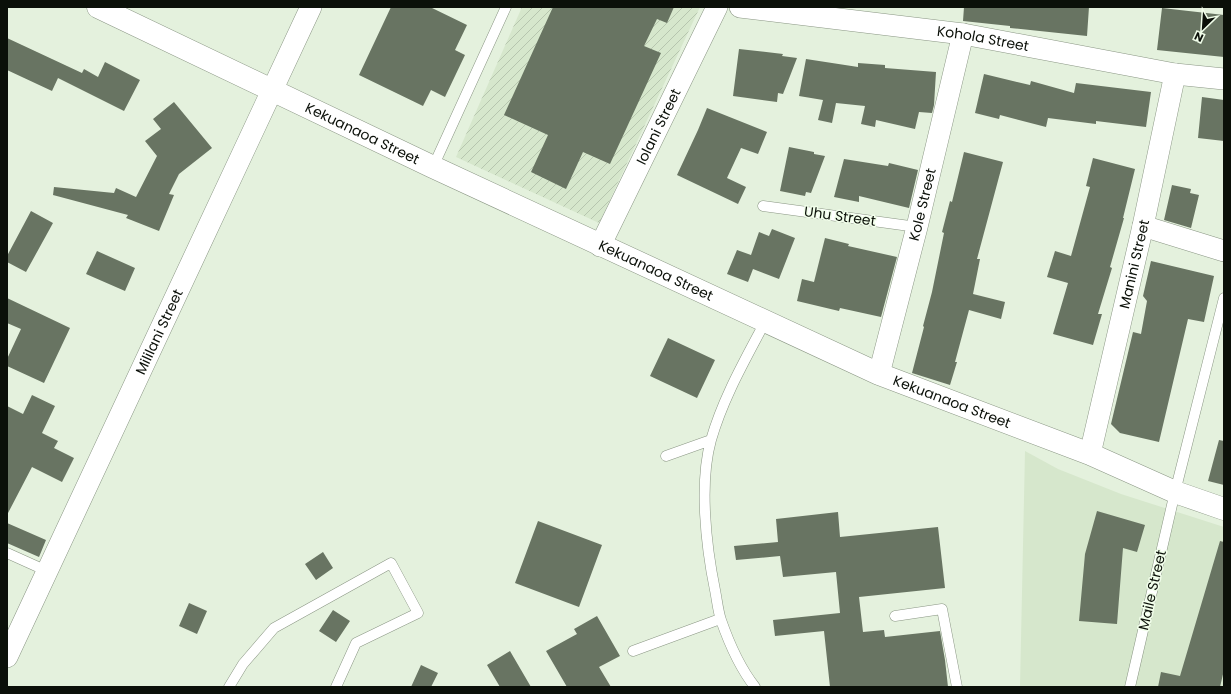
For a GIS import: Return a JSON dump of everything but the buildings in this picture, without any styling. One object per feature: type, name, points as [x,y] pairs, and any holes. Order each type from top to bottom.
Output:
[{"type":"street","name":"Kekuanaoa Street","points":[[98,7],[600,246],[879,374],[1090,454],[1175,492],[1224,509]]},
{"type":"street","name":"Mililani Street","points":[[7,657],[311,7]]},
{"type":"street","name":"Iolani Street","points":[[600,246],[717,7]]},
{"type":"street","name":"Kohola Street","points":[[740,7],[963,34],[1175,74],[1224,79]]},
{"type":"street","name":"Kole Street","points":[[879,374],[917,227],[963,34]]},
{"type":"street","name":"Manini Street","points":[[1090,454],[1143,226],[1175,74]]},
{"type":"street","points":[[1143,226],[1224,251]]},
{"type":"lane","points":[[433,167],[506,7]]},
{"type":"lane","name":"Uhu Street","points":[[763,206],[917,227]]},
{"type":"lane","name":"Maile Street","points":[[1130,687],[1175,492],[1221,325],[1224,298]]},
{"type":"lane","points":[[755,687],[748,678],[732,647],[720,619],[711,570],[704,505],[706,468],[711,440],[727,394],[765,322]]},
{"type":"lane","points":[[666,456],[711,440]]},
{"type":"lane","points":[[7,553],[47,571]]},
{"type":"lane","points":[[229,687],[243,664],[274,628],[391,563],[418,613],[356,643],[336,687]]},
{"type":"lane","points":[[895,616],[942,609],[957,687]]},
{"type":"lane","points":[[633,650],[720,619]]},
{"type":"shaded area","points":[[522,7],[700,7],[599,223],[456,157]]},
{"type":"shaded area","points":[[1025,451],[1058,469],[1121,494],[1224,527],[1224,687],[1020,687]]}]
